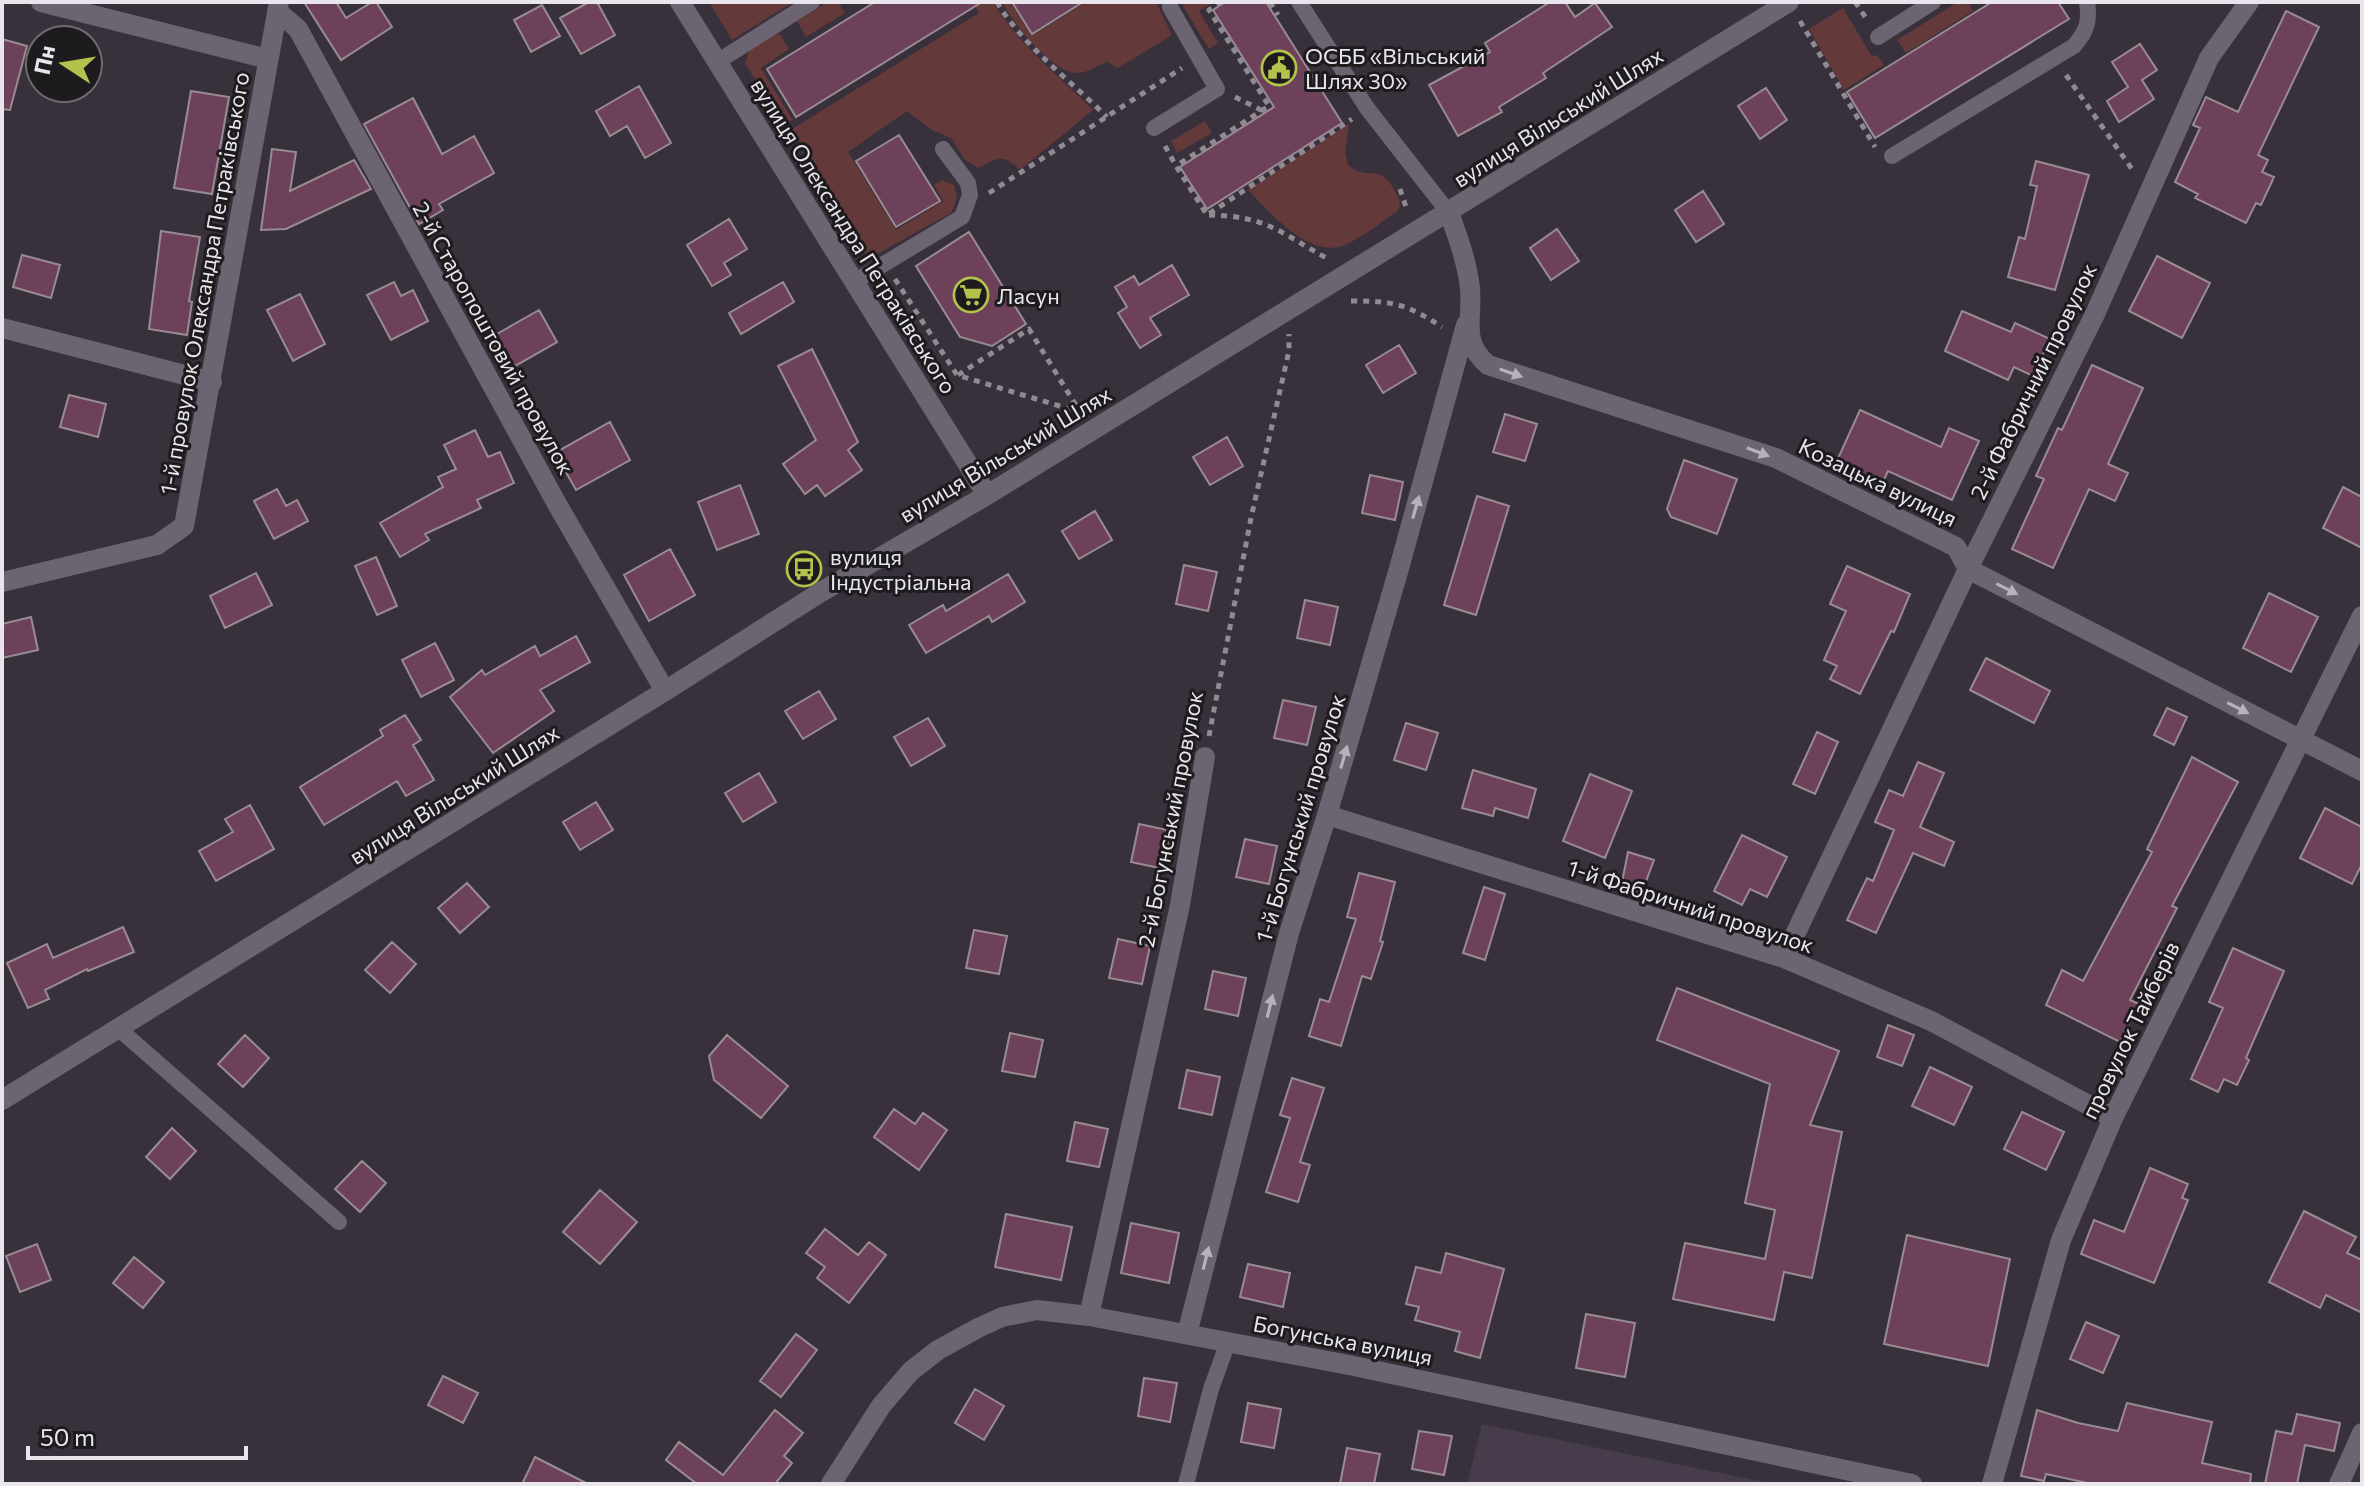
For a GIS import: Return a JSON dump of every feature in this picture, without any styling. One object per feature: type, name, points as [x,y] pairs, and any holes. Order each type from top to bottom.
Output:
[{"type":"street","points":[[41,2],[268,59]]},
{"type":"street","name":"вулиця Олександра Петраківського","points":[[680,2],[987,495]]},
{"type":"street","name":"2-й Фабричний провулок","points":[[1784,958],[1968,569],[2095,314],[2209,58],[2249,2]]},
{"type":"street","name":"1-й провулок Олександра Петраківського","points":[[2,582],[157,545],[184,526],[278,7]]},
{"type":"street","name":"2-й Старопоштовий провулок","points":[[278,7],[298,29],[557,504],[665,691]]},
{"type":"street","name":"вулиця Вільський Шлях","points":[[2,1100],[821,592],[987,495],[1289,307],[1794,10]]},
{"type":"street","name":"Козацька вулиця","points":[[1449,213],[1468,277],[1471,343],[1477,356],[1488,365],[1776,458],[1956,547],[1968,569],[2362,771]]},
{"type":"street","name":"1-й Богунський провулок","points":[[1187,1334],[1289,933],[1398,572],[1468,318]]},
{"type":"street","points":[[2,328],[212,382]]},
{"type":"street","name":"провулок Тайберів","points":[[1992,1484],[2061,1240],[2113,1118],[2362,616]]},
{"type":"street","name":"2-й Богунський провулок","points":[[1089,1316],[1177,919],[1205,757]]},
{"type":"street","name":"1-й Фабричний провулок","points":[[1327,815],[1784,958],[1931,1021],[2113,1118]]},
{"type":"street","name":"Богунська вулиця","points":[[831,1484],[881,1406],[911,1371],[938,1350],[1002,1317],[1037,1310],[1089,1316],[1365,1368],[1912,1484]]},
{"type":"street","points":[[2339,1484],[2362,1433]]},
{"type":"lane","points":[[717,62],[812,2]]},
{"type":"lane","points":[[1154,128],[1217,89],[1170,2]]},
{"type":"lane","points":[[1299,2],[1367,108],[1449,213]]},
{"type":"lane","points":[[1878,37],[1933,2]]},
{"type":"lane","points":[[1892,156],[2074,46],[2085,34],[2090,19],[2087,2]]},
{"type":"lane","points":[[854,282],[962,217],[970,195],[968,183],[943,149]]},
{"type":"lane","points":[[119,1029],[339,1222]]},
{"type":"lane","points":[[1186,1484],[1211,1389],[1228,1342]]},
{"type":"path","points":[[997,2],[1020,34],[1107,117]]},
{"type":"path","points":[[1207,215],[1176,166],[1269,106],[1209,10],[1222,2]]},
{"type":"path","points":[[1794,10],[1878,153],[1892,156]]},
{"type":"path","points":[[2054,57],[2148,193]]},
{"type":"path","points":[[968,206],[1199,58]]},
{"type":"path","points":[[1217,89],[1265,111]]},
{"type":"path","points":[[1207,215],[1346,122]]},
{"type":"path","points":[[1207,215],[1253,219],[1277,228],[1329,259]]},
{"type":"path","points":[[885,263],[957,375],[1080,413],[1029,329],[957,375]]},
{"type":"path","points":[[1337,301],[1387,301],[1414,309],[1450,332]]},
{"type":"path","name":"2-й Богунський провулок","points":[[1205,757],[1251,518],[1289,351],[1289,330]]},
{"type":"shaded area","points":[[709,2],[793,2],[732,40]]},
{"type":"shaded area","points":[[828,2],[838,2],[845,13],[806,37],[797,21]]},
{"type":"shaded area","points":[[973,2],[993,2],[1027,46],[1093,110],[1020,170],[1004,159],[978,168],[965,160],[951,138],[932,130],[907,111],[848,152],[896,230],[943,201],[934,185],[942,180],[954,185],[957,198],[951,213],[868,259],[792,129],[979,13]]},
{"type":"shaded area","points":[[1002,2],[1010,2],[1032,36],[1086,2],[1156,2],[1172,35],[1118,68],[1108,62],[1078,73],[1057,66],[1046,57]]},
{"type":"shaded area","points":[[1183,2],[1214,2],[1199,11],[1218,43],[1209,49]]},
{"type":"shaded area","points":[[1958,2],[1968,2],[1973,11],[1906,53],[1897,40]]},
{"type":"shaded area","points":[[1843,8],[1871,55],[1878,56],[1884,65],[1844,90],[1809,29]]},
{"type":"shaded area","points":[[779,33],[789,49],[761,68],[793,120],[785,125],[745,64],[749,50]]},
{"type":"shaded area","points":[[1205,121],[1212,133],[1177,153],[1171,141]]},
{"type":"shaded area","points":[[1349,124],[1345,151],[1348,165],[1355,170],[1384,177],[1398,198],[1399,208],[1345,245],[1331,248],[1318,246],[1291,231],[1248,190]]},
{"type":"shaded area","points":[[1482,1424],[1774,1484],[1467,1484]]},
{"type":"building","points":[[304,2],[336,2],[346,18],[376,2],[392,27],[341,60]]},
{"type":"building","points":[[589,2],[597,2],[615,35],[581,54],[560,18]]},
{"type":"building","points":[[875,2],[982,2],[796,117],[767,69]]},
{"type":"building","points":[[1012,2],[1083,2],[1032,34]]},
{"type":"building","points":[[1225,2],[1266,2],[1342,123],[1207,209],[1180,167],[1274,107],[1213,10]]},
{"type":"building","points":[[1550,2],[1565,2],[1575,17],[1595,3],[1612,27],[1543,73],[1546,78],[1499,107],[1502,112],[1458,136],[1429,85],[1490,52],[1485,43]]},
{"type":"building","points":[[1992,2],[2058,2],[2069,19],[1875,138],[1847,92]]},
{"type":"building","points":[[542,5],[560,36],[531,52],[514,20]]},
{"type":"building","points":[[2286,11],[2319,27],[2258,155],[2268,160],[2262,172],[2274,177],[2261,205],[2256,203],[2246,223],[2195,198],[2198,194],[2175,182],[2200,128],[2193,125],[2206,97],[2238,112]]},
{"type":"building","points":[[2,39],[24,45],[24,57],[10,110],[2,109]]},
{"type":"building","points":[[2140,44],[2157,70],[2142,80],[2154,99],[2119,122],[2107,101],[2128,87],[2112,62]]},
{"type":"building","points":[[639,86],[671,143],[645,158],[627,126],[610,136],[596,111]]},
{"type":"building","points":[[1766,88],[1787,120],[1760,139],[1738,106]]},
{"type":"building","points":[[191,91],[229,97],[212,194],[174,188]]},
{"type":"building","points":[[413,98],[442,154],[474,136],[494,173],[439,204],[443,210],[419,224],[364,124]]},
{"type":"building","points":[[899,135],[940,201],[896,227],[856,161]]},
{"type":"building","points":[[272,149],[296,152],[290,191],[354,160],[371,189],[286,229],[261,230]]},
{"type":"building","points":[[2036,161],[2089,175],[2055,290],[2008,277],[2019,237],[2025,239],[2037,186],[2030,185]]},
{"type":"building","points":[[1703,191],[1724,224],[1696,242],[1675,210]]},
{"type":"building","points":[[729,219],[747,249],[724,263],[731,275],[712,286],[687,245]]},
{"type":"building","points":[[1557,229],[1579,261],[1551,280],[1530,248]]},
{"type":"building","points":[[161,231],[200,237],[189,301],[192,302],[187,335],[149,329]]},
{"type":"building","name":"Ласун","points":[[969,232],[1026,324],[992,346],[960,337],[916,266]]},
{"type":"building","points":[[22,255],[60,265],[51,298],[13,287]]},
{"type":"building","points":[[2157,256],[2210,283],[2182,338],[2129,311]]},
{"type":"building","points":[[1172,265],[1189,295],[1150,318],[1161,335],[1140,348],[1118,313],[1127,307],[1115,287],[1134,276],[1139,285]]},
{"type":"building","points":[[394,282],[401,296],[413,290],[428,321],[391,340],[367,295]]},
{"type":"building","points":[[783,282],[794,302],[741,334],[729,313]]},
{"type":"building","points":[[300,294],[325,344],[293,361],[267,310]]},
{"type":"building","points":[[539,310],[557,342],[508,370],[490,338]]},
{"type":"building","points":[[1962,311],[2011,332],[2015,323],[2050,339],[2033,376],[2014,367],[2008,380],[1945,351]]},
{"type":"building","points":[[1399,345],[1416,373],[1383,393],[1366,365]]},
{"type":"building","points":[[812,349],[858,442],[848,450],[862,470],[825,496],[817,485],[805,494],[783,464],[816,440],[778,366]]},
{"type":"building","points":[[2092,365],[2143,388],[2108,464],[2128,473],[2115,501],[2089,489],[2053,568],[2012,549],[2044,479],[2036,476],[2058,428],[2062,430]]},
{"type":"building","points":[[69,395],[106,404],[98,437],[60,427]]},
{"type":"building","points":[[1860,410],[1941,447],[1949,428],[1979,441],[1952,500],[1888,471],[1881,486],[1835,465]]},
{"type":"building","points":[[1505,414],[1537,424],[1525,461],[1493,452]]},
{"type":"building","points":[[610,422],[630,460],[576,490],[555,453]]},
{"type":"building","points":[[475,430],[488,457],[500,452],[514,483],[477,500],[481,508],[425,534],[429,540],[400,557],[380,523],[443,487],[438,477],[456,469],[444,445]]},
{"type":"building","points":[[1227,437],[1243,466],[1210,485],[1193,457]]},
{"type":"building","points":[[1684,460],[1737,479],[1717,534],[1671,517],[1667,509]]},
{"type":"building","points":[[1370,475],[1403,482],[1395,520],[1362,513]]},
{"type":"building","points":[[740,485],[759,534],[717,550],[698,502]]},
{"type":"building","points":[[2343,487],[2362,497],[2362,548],[2323,528]]},
{"type":"building","points":[[277,489],[286,506],[297,500],[308,521],[274,539],[254,501]]},
{"type":"building","points":[[1477,496],[1509,506],[1476,615],[1444,605]]},
{"type":"building","points":[[1095,511],[1112,540],[1079,559],[1062,531]]},
{"type":"building","points":[[670,549],[695,595],[649,621],[624,575]]},
{"type":"building","points":[[376,557],[397,606],[377,615],[355,566]]},
{"type":"building","points":[[1184,565],[1217,572],[1208,611],[1176,604]]},
{"type":"building","points":[[1847,566],[1910,594],[1894,632],[1891,631],[1860,694],[1830,679],[1837,666],[1824,660],[1846,611],[1830,604]]},
{"type":"building","points":[[256,573],[272,605],[225,628],[210,596]]},
{"type":"building","points":[[1008,574],[1025,602],[992,622],[989,616],[926,653],[909,625],[943,605],[946,611]]},
{"type":"building","points":[[2269,593],[2318,617],[2291,672],[2243,648]]},
{"type":"building","points":[[1305,600],[1338,607],[1330,645],[1297,638]]},
{"type":"building","points":[[31,617],[38,650],[2,658],[2,624]]},
{"type":"building","points":[[576,636],[590,662],[540,690],[554,711],[493,753],[450,697],[482,670],[485,675],[535,646],[540,656]]},
{"type":"building","points":[[435,643],[454,680],[421,697],[402,660]]},
{"type":"building","points":[[1986,658],[2050,691],[2034,723],[1970,690]]},
{"type":"building","points":[[819,691],[836,719],[803,739],[785,711]]},
{"type":"building","points":[[1283,700],[1316,707],[1307,745],[1274,738]]},
{"type":"building","points":[[2167,708],[2187,717],[2174,745],[2154,735]]},
{"type":"building","points":[[405,715],[421,740],[413,745],[434,780],[406,796],[397,781],[324,825],[300,787],[383,736],[380,730]]},
{"type":"building","points":[[928,718],[945,746],[911,766],[894,737]]},
{"type":"building","points":[[1406,723],[1438,733],[1426,770],[1394,760]]},
{"type":"building","points":[[1817,732],[1838,742],[1815,794],[1793,784]]},
{"type":"building","points":[[2192,757],[2238,782],[2172,906],[2177,908],[2130,1000],[2139,1004],[2120,1042],[2046,1005],[2062,970],[2083,981],[2152,852],[2147,849]]},
{"type":"building","points":[[1918,762],[1944,773],[1920,827],[1954,842],[1944,866],[1913,853],[1876,933],[1847,920],[1867,878],[1873,881],[1894,830],[1875,822],[1889,790],[1903,796]]},
{"type":"building","points":[[1473,770],[1536,789],[1528,818],[1495,808],[1493,816],[1462,808]]},
{"type":"building","points":[[759,773],[776,802],[743,822],[725,793]]},
{"type":"building","points":[[1590,774],[1632,791],[1605,858],[1563,841]]},
{"type":"building","points":[[596,802],[613,830],[580,850],[563,822]]},
{"type":"building","points":[[250,805],[274,849],[216,881],[199,851],[233,832],[225,819]]},
{"type":"building","points":[[2325,808],[2362,827],[2362,864],[2352,884],[2300,858]]},
{"type":"building","points":[[1139,824],[1172,831],[1164,869],[1131,862]]},
{"type":"building","points":[[1742,835],[1787,857],[1767,897],[1750,889],[1742,905],[1714,891]]},
{"type":"building","points":[[1245,839],[1277,846],[1269,884],[1236,877]]},
{"type":"building","points":[[1628,852],[1654,860],[1642,892],[1621,887]]},
{"type":"building","points":[[1359,873],[1395,882],[1380,941],[1383,942],[1371,979],[1362,976],[1341,1046],[1309,1036],[1320,999],[1329,1002],[1356,919],[1347,917]]},
{"type":"building","points":[[467,883],[489,907],[460,933],[438,908]]},
{"type":"building","points":[[1484,887],[1505,894],[1485,960],[1463,953]]},
{"type":"building","points":[[123,927],[134,952],[87,969],[45,990],[49,999],[28,1008],[7,963],[47,944],[53,958]]},
{"type":"building","points":[[974,930],[1007,936],[999,974],[966,968]]},
{"type":"building","points":[[1118,939],[1150,946],[1142,984],[1109,978]]},
{"type":"building","points":[[392,942],[416,964],[390,993],[365,970]]},
{"type":"building","points":[[2233,948],[2284,971],[2237,1085],[2224,1079],[2218,1092],[2191,1079],[2223,1008],[2209,1002]]},
{"type":"building","points":[[1213,971],[1246,978],[1238,1016],[1205,1009]]},
{"type":"building","points":[[1677,988],[1839,1051],[1810,1125],[1842,1132],[1812,1278],[1784,1272],[1774,1320],[1673,1299],[1685,1243],[1765,1259],[1775,1210],[1745,1203],[1770,1084],[1657,1040]]},
{"type":"building","points":[[1888,1025],[1914,1035],[1902,1066],[1877,1057]]},
{"type":"building","points":[[1010,1033],[1043,1040],[1035,1077],[1002,1071]]},
{"type":"building","points":[[245,1035],[269,1058],[243,1087],[218,1064]]},
{"type":"building","points":[[727,1035],[788,1086],[761,1118],[714,1080],[709,1056]]},
{"type":"building","points":[[1930,1067],[1972,1087],[1954,1125],[1912,1106]]},
{"type":"building","points":[[1187,1070],[1220,1077],[1212,1115],[1179,1108]]},
{"type":"building","points":[[1292,1078],[1324,1088],[1300,1162],[1310,1165],[1298,1202],[1266,1192],[1290,1118],[1280,1115]]},
{"type":"building","points":[[894,1109],[915,1124],[923,1113],[947,1130],[919,1170],[874,1137]]},
{"type":"building","points":[[2022,1112],[2064,1132],[2046,1170],[2004,1149]]},
{"type":"building","points":[[1075,1122],[1108,1129],[1099,1167],[1067,1161]]},
{"type":"building","points":[[172,1128],[196,1151],[170,1179],[146,1157]]},
{"type":"building","points":[[362,1161],[386,1183],[360,1212],[335,1189]]},
{"type":"building","points":[[2150,1168],[2188,1184],[2182,1198],[2188,1200],[2154,1283],[2081,1254],[2094,1220],[2124,1232]]},
{"type":"building","points":[[600,1190],[637,1222],[600,1264],[563,1232]]},
{"type":"building","points":[[2304,1211],[2356,1237],[2347,1253],[2362,1260],[2362,1313],[2326,1295],[2320,1308],[2269,1282]]},
{"type":"building","points":[[1006,1214],[1072,1227],[1061,1280],[995,1267]]},
{"type":"building","points":[[1131,1223],[1179,1233],[1169,1283],[1121,1273]]},
{"type":"building","points":[[825,1229],[858,1255],[869,1242],[886,1255],[849,1303],[817,1278],[825,1267],[806,1253]]},
{"type":"building","points":[[1907,1235],[2010,1259],[1988,1366],[1884,1344]]},
{"type":"building","points":[[37,1244],[51,1280],[20,1292],[6,1256]]},
{"type":"building","points":[[1446,1253],[1504,1269],[1480,1358],[1455,1351],[1460,1332],[1415,1320],[1419,1307],[1406,1304],[1416,1267],[1441,1273]]},
{"type":"building","points":[[134,1257],[164,1282],[143,1308],[113,1283]]},
{"type":"building","points":[[1248,1264],[1290,1273],[1283,1307],[1240,1297]]},
{"type":"building","points":[[1586,1314],[1635,1323],[1625,1377],[1576,1368]]},
{"type":"building","points":[[2086,1322],[2119,1336],[2103,1373],[2070,1359]]},
{"type":"building","points":[[796,1334],[817,1350],[781,1397],[760,1381]]},
{"type":"building","points":[[443,1376],[478,1393],[463,1423],[428,1405]]},
{"type":"building","points":[[1144,1378],[1177,1383],[1170,1422],[1138,1416]]},
{"type":"building","points":[[975,1389],[1004,1406],[984,1440],[955,1423]]},
{"type":"building","points":[[1248,1403],[1281,1409],[1274,1448],[1241,1442]]},
{"type":"building","points":[[2127,1403],[2212,1422],[2202,1463],[2251,1474],[2250,1484],[2092,1484],[2046,1474],[2044,1481],[2021,1476],[2037,1410],[2118,1431]]},
{"type":"building","points":[[775,1410],[803,1433],[784,1456],[792,1463],[775,1484],[697,1484],[666,1460],[679,1442],[723,1475]]},
{"type":"building","points":[[2297,1414],[2340,1423],[2334,1451],[2305,1445],[2297,1484],[2265,1484],[2276,1431],[2292,1434]]},
{"type":"building","points":[[1419,1431],[1452,1436],[1444,1475],[1412,1469]]},
{"type":"building","points":[[1347,1448],[1380,1454],[1374,1484],[1340,1484]]},
{"type":"building","points":[[535,1457],[588,1484],[522,1484]]},
{"type":"place","name":"ОСББ «Вільський Шлях 30»","points":[[1279,68]]},
{"type":"place","name":"Ласун","points":[[971,295]]},
{"type":"place","name":"вулиця Індустріальна","points":[[804,569]]}]
